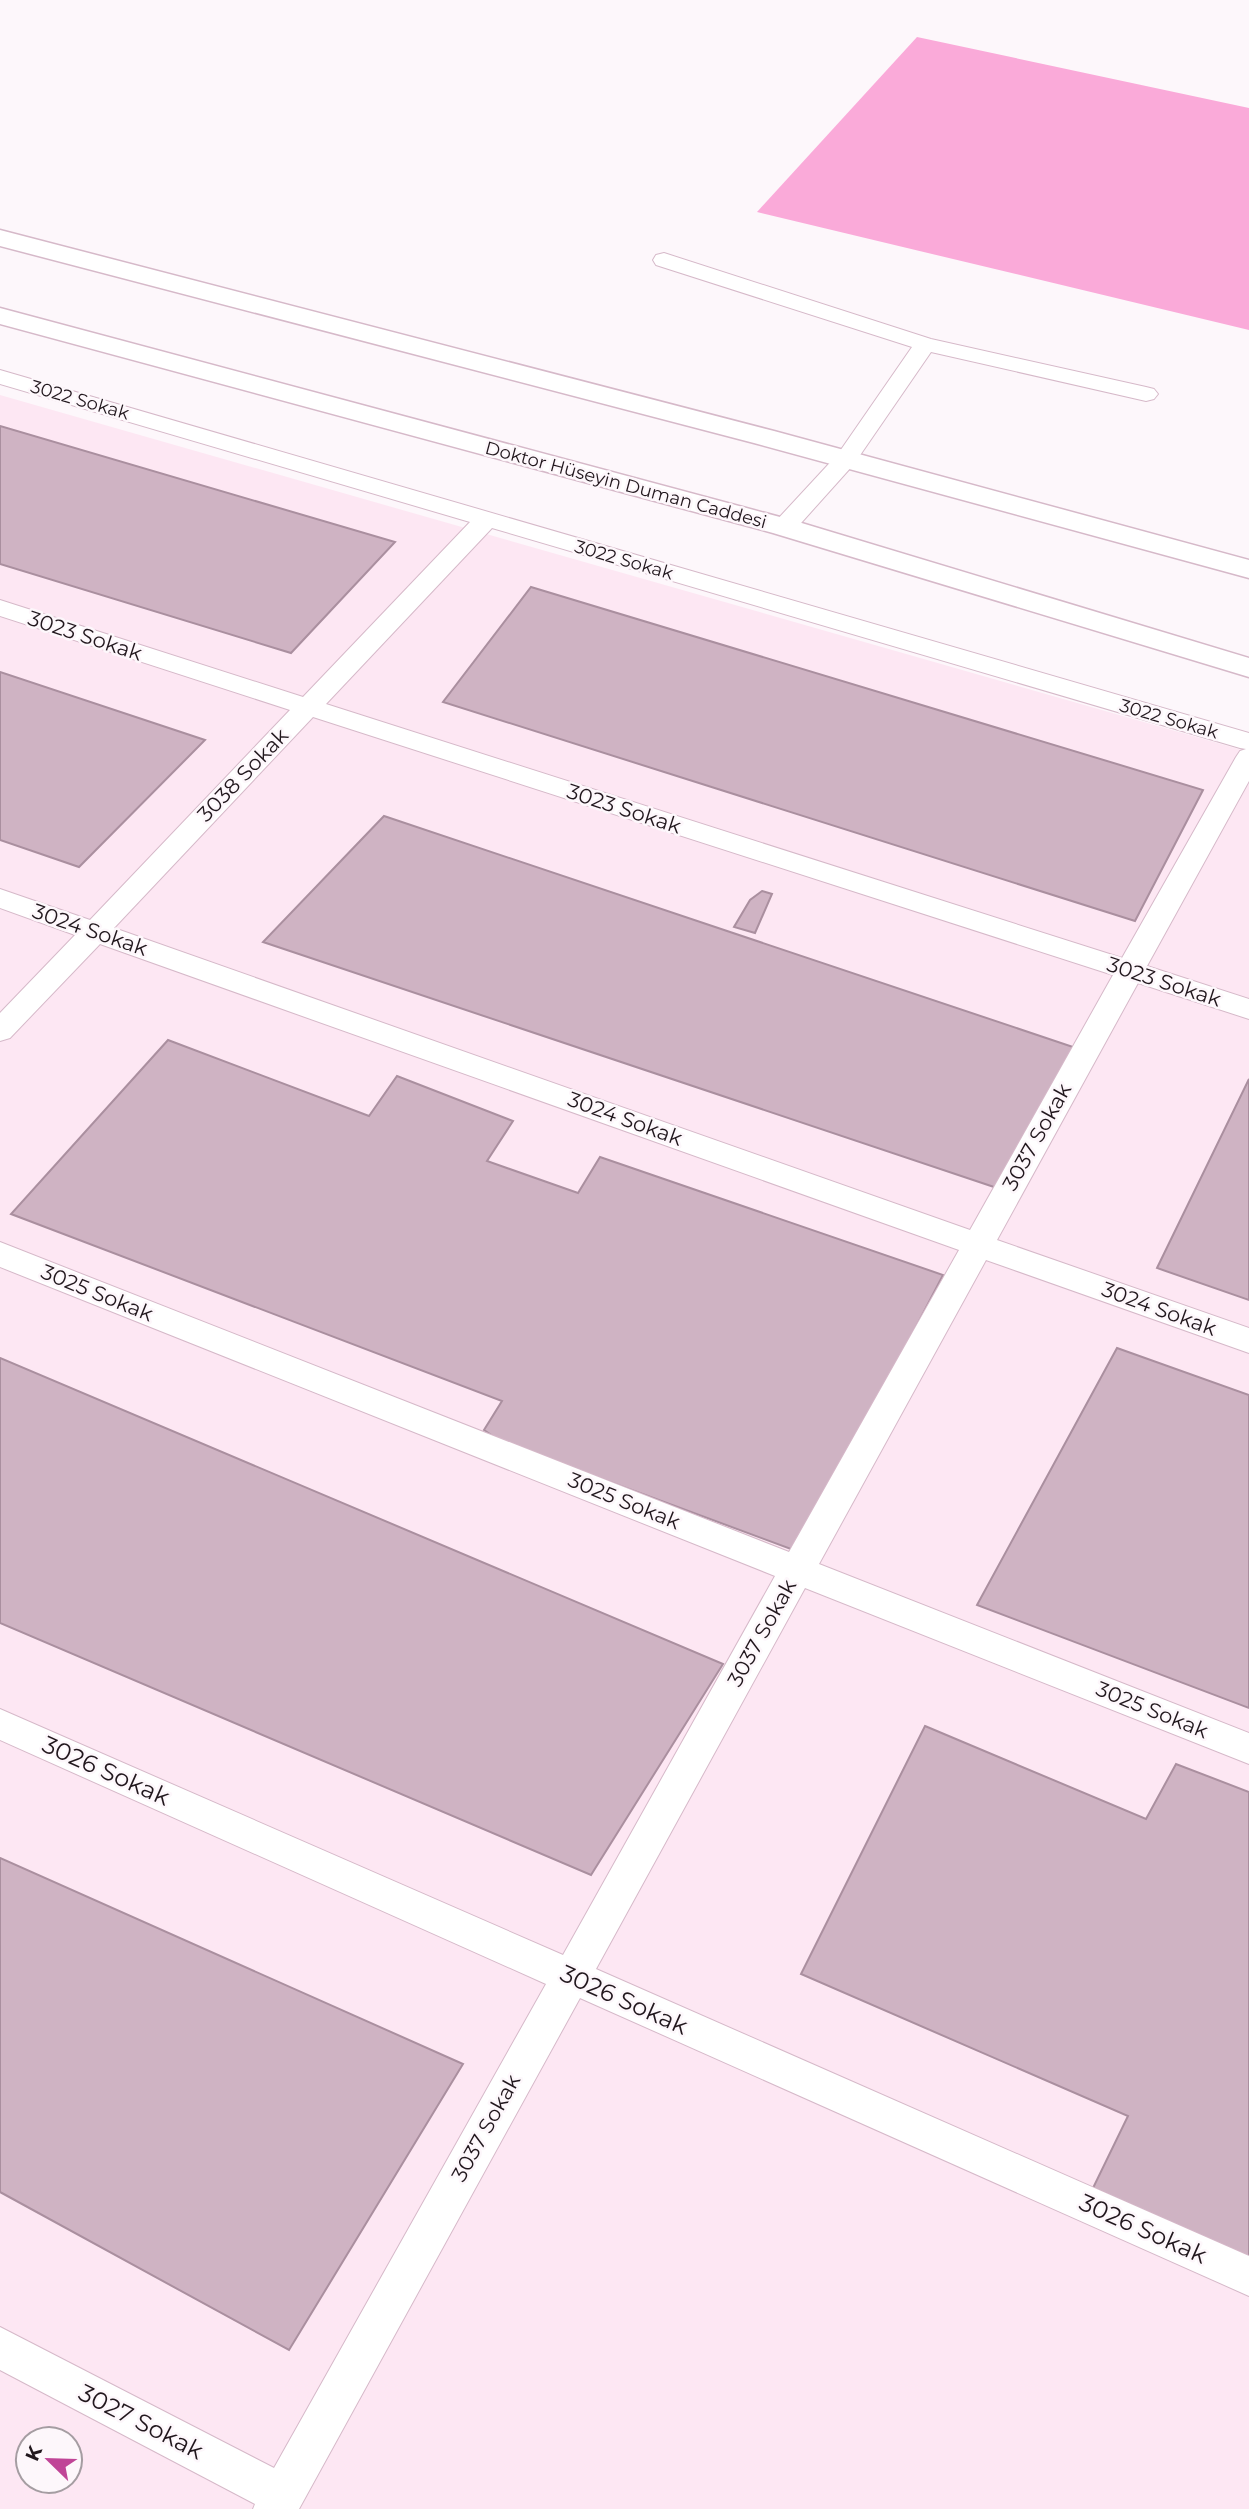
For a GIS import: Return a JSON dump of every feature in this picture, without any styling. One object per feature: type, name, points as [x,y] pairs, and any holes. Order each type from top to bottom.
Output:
[{"type":"main road","points":[[0,237],[846,459],[1249,569]]},
{"type":"main road","name":"Doktor Hüseyin Duman Caddesi","points":[[0,316],[784,527],[1249,668]]},
{"type":"lane","points":[[664,260],[925,344],[1146,394]]},
{"type":"lane","points":[[784,527],[846,459],[925,344]]},
{"type":"lane","name":"3022 Sokak","points":[[0,377],[1249,742]]},
{"type":"lane","name":"3038 Sokak","points":[[0,1031],[486,519]]},
{"type":"lane","name":"3023 Sokak","points":[[0,608],[1249,1009]]},
{"type":"lane","name":"3037 Sokak","points":[[279,2502],[1249,757]]},
{"type":"lane","name":"3024 Sokak","points":[[0,898],[1249,1341]]},
{"type":"lane","name":"3025 Sokak","points":[[0,1254],[1249,1749]]},
{"type":"lane","name":"3026 Sokak","points":[[0,1724],[1249,2276]]},
{"type":"lane","name":"3027 Sokak","points":[[0,2348],[279,2502]]},
{"type":"shaded area","points":[[917,37],[1249,108],[1249,330],[757,212]]},
{"type":"shaded area","points":[[0,395],[1249,752],[1249,2509],[0,2509]]},
{"type":"building","points":[[0,426],[395,542],[291,653],[0,564]]},
{"type":"building","points":[[531,587],[1203,790],[1135,921],[443,702]]},
{"type":"building","points":[[0,672],[205,740],[79,867],[0,840]]},
{"type":"building","points":[[384,816],[1085,1051],[997,1188],[263,942]]},
{"type":"building","points":[[762,891],[772,894],[755,933],[734,927],[750,900]]},
{"type":"building","points":[[168,1040],[369,1116],[397,1076],[513,1121],[487,1161],[578,1193],[600,1157],[943,1275],[799,1552],[500,1441],[484,1430],[502,1401],[11,1214]]},
{"type":"building","points":[[1249,1079],[1249,1300],[1157,1268]]},
{"type":"building","points":[[1117,1348],[1249,1395],[1249,1708],[977,1605]]},
{"type":"building","points":[[0,1358],[723,1664],[591,1875],[0,1623]]},
{"type":"building","points":[[925,1726],[1146,1819],[1176,1764],[1249,1792],[1249,2257],[1093,2188],[1128,2116],[801,1974]]},
{"type":"building","points":[[0,1858],[463,2064],[289,2350],[0,2192]]}]
